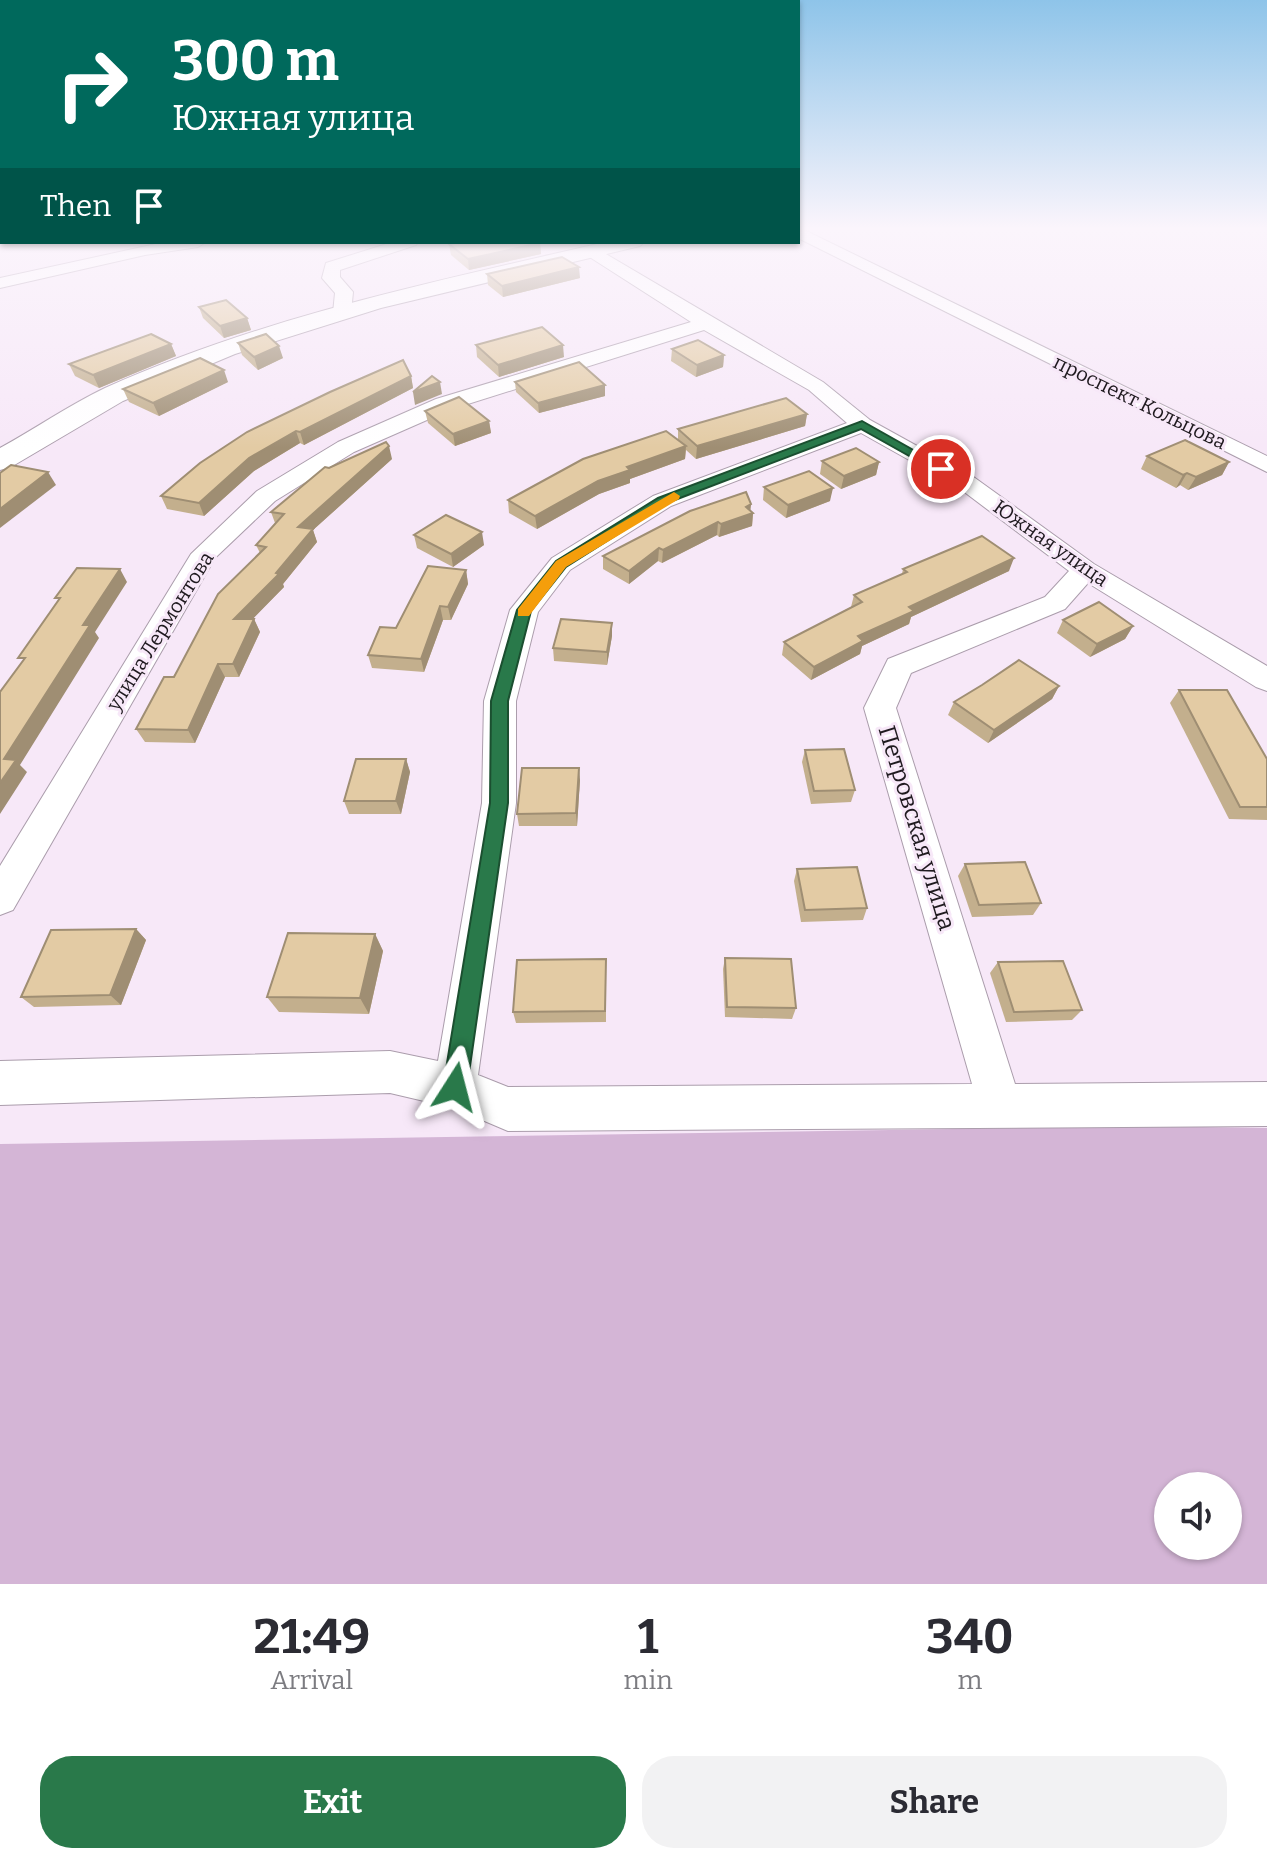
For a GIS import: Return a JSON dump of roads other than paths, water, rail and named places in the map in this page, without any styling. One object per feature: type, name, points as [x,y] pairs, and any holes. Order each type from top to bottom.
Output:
[{"type":"street","points":[[342,313],[343,301]]},
{"type":"street","points":[[0,461],[113,395],[226,349],[392,301]]},
{"type":"street","name":"Южная улица","points":[[671,301],[816,386],[862,425],[967,483],[1085,570],[1267,680]]},
{"type":"street","name":"проспект Кольцова","points":[[937,301],[1267,465]]},
{"type":"street","name":"улица Лермонтова","points":[[0,899],[204,554],[266,496],[346,447],[444,404],[706,323]]},
{"type":"street","points":[[455,1087],[499,803],[500,701],[524,610],[561,564],[662,501],[862,425]]},
{"type":"street","name":"Петровская улица","points":[[1000,1105],[880,708],[899,666],[1055,603],[1085,570]]},
{"type":"street","points":[[0,1083],[390,1072],[455,1087],[508,1109],[1267,1104]]}]
